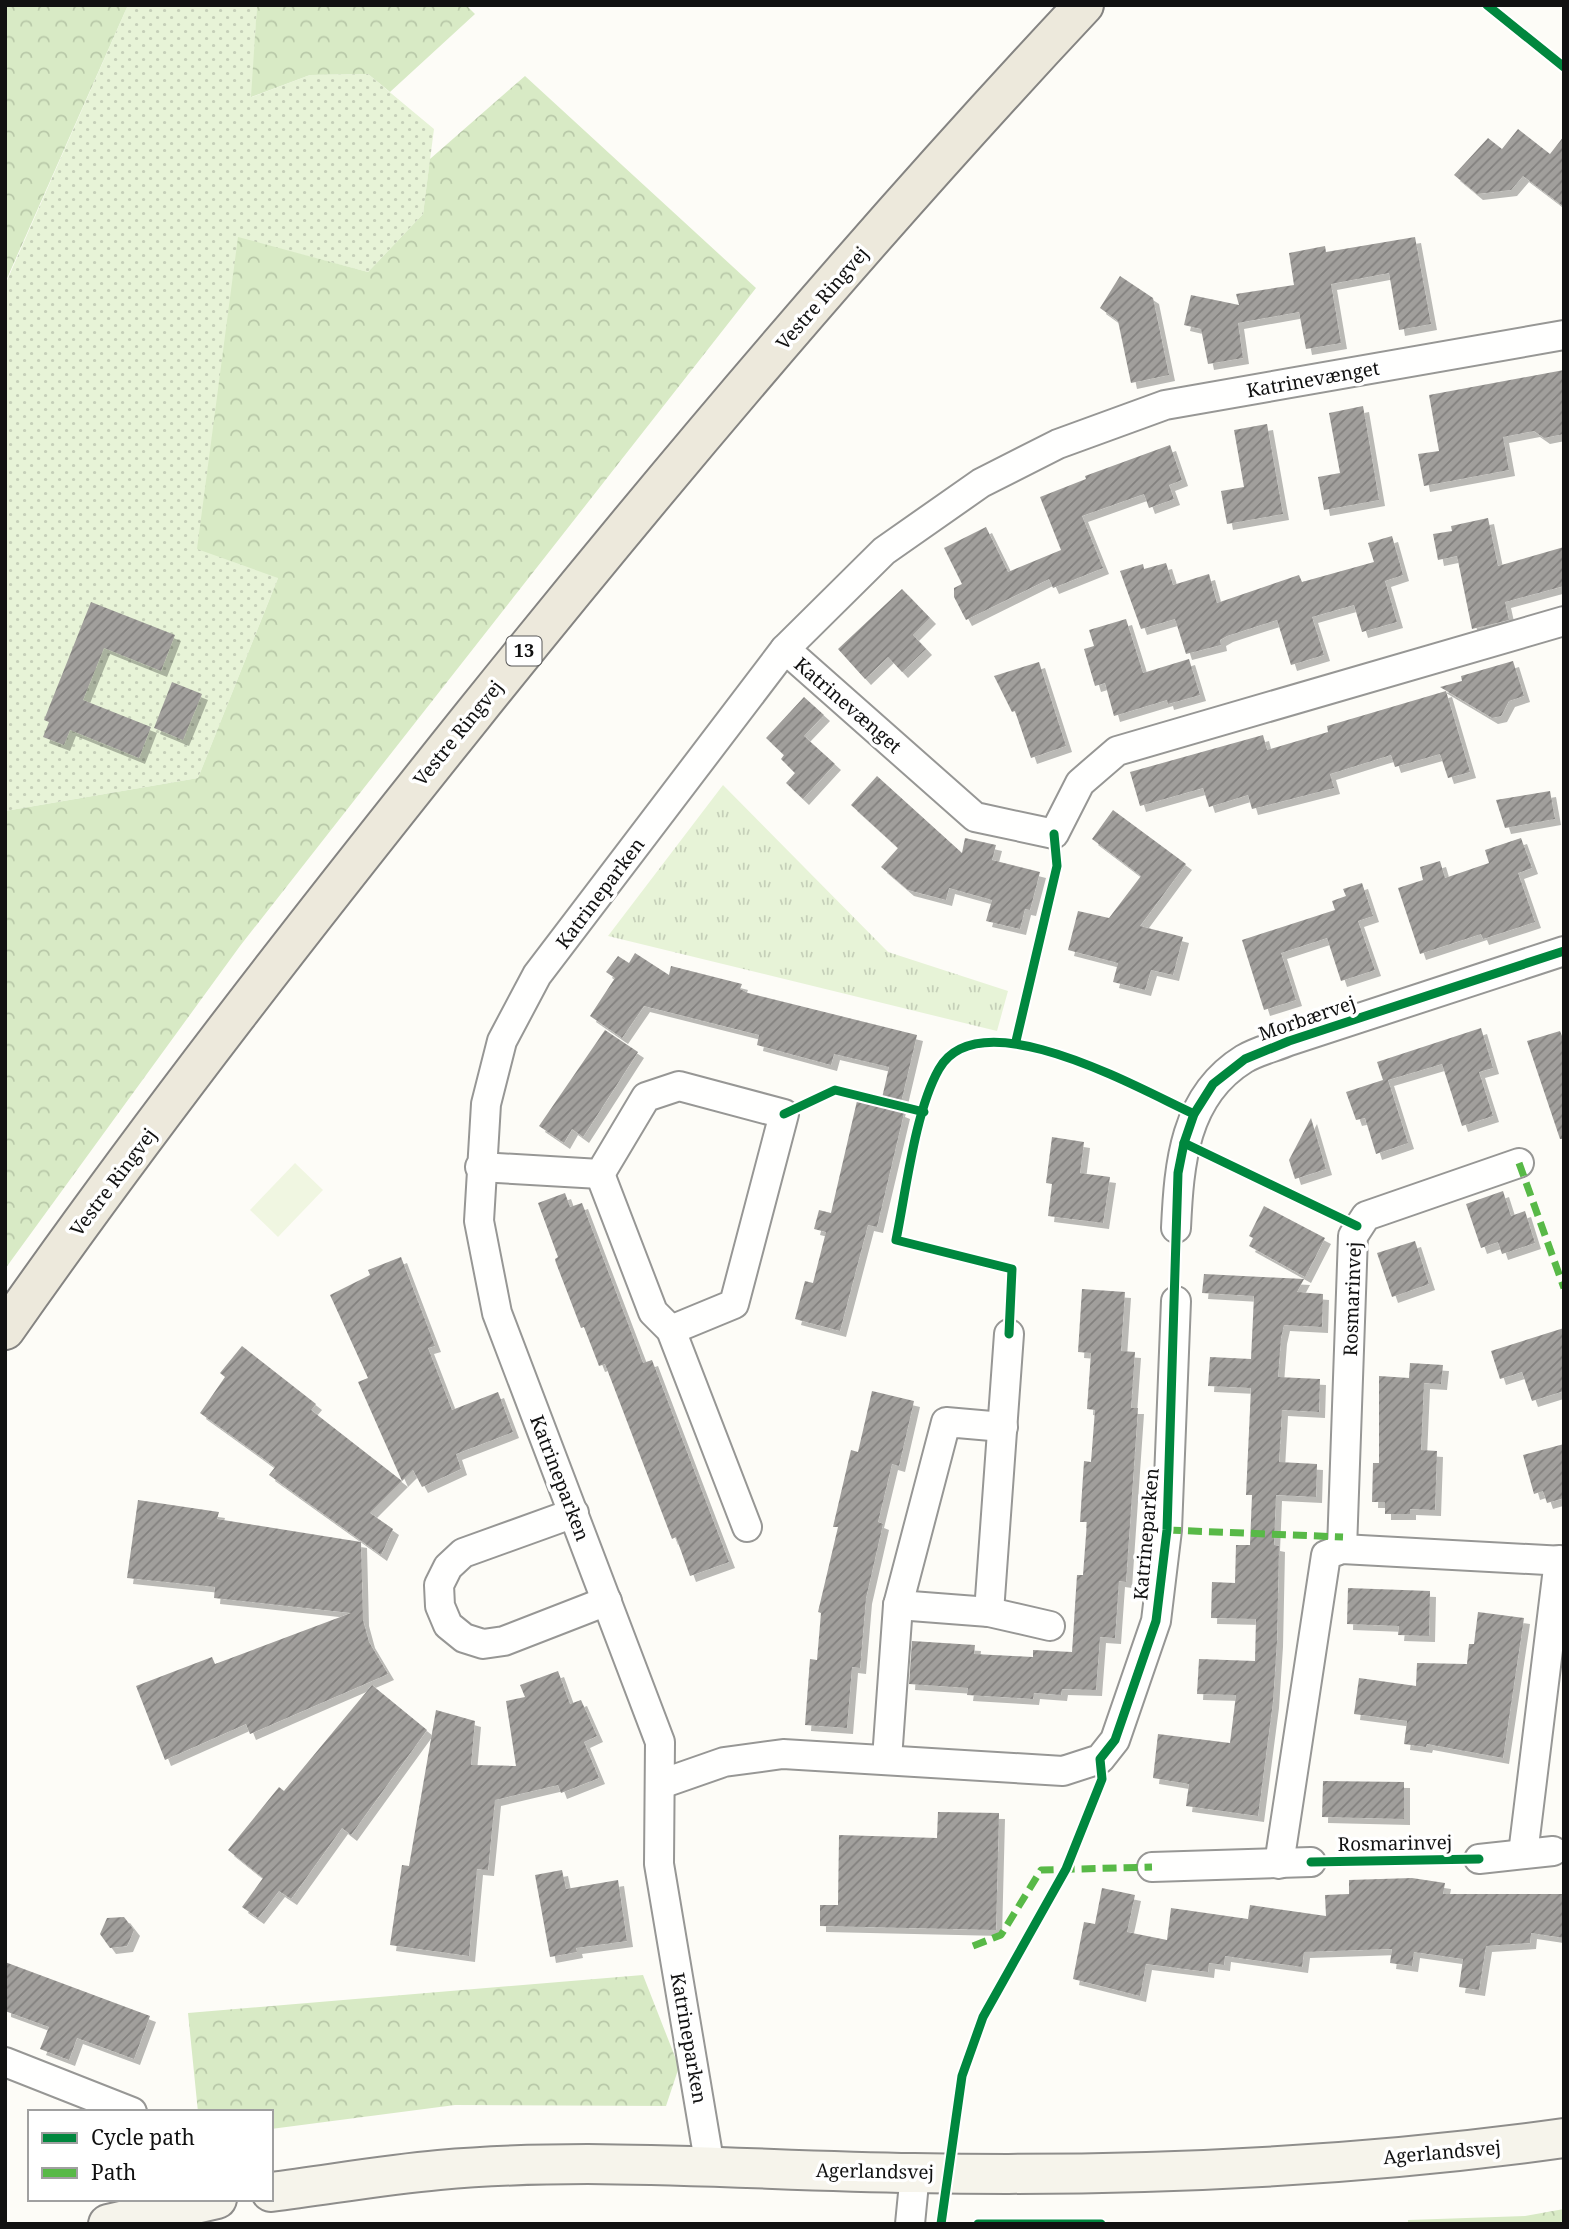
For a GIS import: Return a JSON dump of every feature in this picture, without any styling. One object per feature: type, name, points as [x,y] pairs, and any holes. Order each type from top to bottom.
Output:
[{"type":"main road","name":"Vestre Ringvej","points":[[5,1330],[311,916],[609,546],[975,121],[1084,5]]},
{"type":"street","name":"Katrinevænget","points":[[1564,335],[1165,405],[1058,444],[981,483],[884,551],[785,649],[975,817],[1054,834],[1080,783],[1118,751],[1564,621]]},
{"type":"street","name":"Katrineparken","points":[[710,2167],[659,1864],[660,1742],[497,1313],[479,1221],[480,1167],[486,1104],[502,1041],[537,975],[785,649]]},
{"type":"street","name":"Morbærvej","points":[[1176,1228],[1178,1173],[1195,1115],[1213,1084],[1245,1059],[1289,1041],[1564,951]]},
{"type":"street","points":[[600,1174],[646,1097],[679,1086],[785,1115],[734,1304],[671,1330]]},
{"type":"street","name":"Rosmarinvej","points":[[1342,1549],[1353,1236],[1357,1226],[1366,1216],[1519,1163]]},
{"type":"street","points":[[480,1167],[600,1174]]},
{"type":"street","points":[[600,1174],[653,1312],[671,1330],[747,1527]]},
{"type":"street","name":"Katrineparken","points":[[661,1784],[724,1762],[783,1754],[1063,1771],[1100,1759],[1115,1740],[1156,1621],[1167,1530],[1176,1301]]},
{"type":"street","points":[[989,1612],[1009,1334]]},
{"type":"street","points":[[887,1759],[898,1605],[946,1422],[1003,1427]]},
{"type":"street","points":[[574,1513],[463,1553],[448,1567],[439,1585],[440,1606],[448,1625],[464,1638],[483,1644],[504,1642],[607,1601]]},
{"type":"street","points":[[1279,1864],[1326,1555],[1342,1549],[1561,1560],[1523,1854]]},
{"type":"street","points":[[898,1605],[989,1612],[1050,1626]]},
{"type":"street","name":"Rosmarinvej","points":[[1479,1859],[1553,1851]]},
{"type":"street","name":"Rosmarinvej","points":[[1152,1867],[1311,1862]]},
{"type":"street","points":[[5,2062],[127,2110]]},
{"type":"street","name":"Agerlandsvej","points":[[273,2192],[439,2170],[565,2165],[915,2173],[1215,2171],[1487,2149],[1564,2138]]},
{"type":"street","points":[[910,2224],[915,2173]]},
{"type":"street","points":[[108,2224],[207,2201]]},
{"type":"green space","points":[[5,5],[128,5],[5,283]]},
{"type":"green space","points":[[128,5],[257,5],[252,97],[310,75],[368,74],[434,129],[423,214],[368,272],[238,238],[278,578],[198,778],[5,811],[5,285]]},
{"type":"green space","points":[[257,5],[466,5],[475,14],[390,92],[368,74],[310,75],[251,97]]},
{"type":"green space","points":[[525,76],[756,288],[240,946],[5,1269],[5,811],[198,778],[278,578],[197,549],[238,237],[368,272],[423,214],[430,159]]},
{"type":"green space","points":[[723,785],[888,952],[1008,991],[997,1031],[608,936]]},
{"type":"green space","points":[[295,1163],[323,1190],[278,1237],[250,1210]]},
{"type":"green space","points":[[643,1975],[679,2067],[666,2106],[455,2105],[273,2129],[273,2110],[198,2110],[188,2013]]},
{"type":"green space","points":[[1564,2209],[1564,2224],[1408,2224],[1408,2220],[1525,2216]]},
{"type":"building","points":[[1518,129],[1550,154],[1564,136],[1564,207],[1523,176],[1511,190],[1477,194],[1454,175],[1488,138],[1502,149]]},
{"type":"building","points":[[1415,237],[1431,324],[1399,330],[1389,273],[1331,284],[1341,343],[1306,349],[1299,312],[1238,323],[1243,358],[1208,364],[1201,329],[1184,325],[1191,295],[1239,305],[1236,294],[1294,285],[1289,253],[1325,246],[1326,252]]},
{"type":"building","points":[[1120,276],[1153,298],[1169,375],[1131,383],[1118,321],[1100,308]]},
{"type":"building","points":[[1564,370],[1564,434],[1544,438],[1534,431],[1503,437],[1509,470],[1424,486],[1418,454],[1439,451],[1429,395]]},
{"type":"building","points":[[1363,406],[1379,500],[1324,510],[1318,477],[1340,473],[1329,413]]},
{"type":"building","points":[[1267,424],[1283,514],[1227,524],[1221,491],[1244,487],[1234,430]]},
{"type":"building","points":[[1170,445],[1182,480],[1169,485],[1174,499],[1149,508],[1144,494],[1082,516],[1103,568],[1053,588],[1049,579],[966,620],[954,597],[954,588],[962,584],[944,548],[986,527],[1008,572],[1061,550],[1040,497],[1086,479],[1085,476]]},
{"type":"building","points":[[1488,518],[1498,566],[1564,547],[1564,586],[1505,602],[1509,620],[1472,629],[1457,556],[1438,560],[1433,534],[1452,531],[1451,526]]},
{"type":"building","points":[[1392,536],[1403,575],[1385,581],[1397,622],[1362,632],[1354,605],[1312,617],[1324,655],[1291,665],[1277,620],[1227,636],[1220,640],[1221,645],[1186,654],[1175,619],[1141,629],[1120,571],[1143,564],[1144,569],[1166,563],[1173,585],[1209,574],[1217,603],[1299,575],[1302,582],[1374,562],[1368,543]]},
{"type":"building","points":[[902,589],[930,618],[913,635],[926,649],[902,672],[888,657],[865,679],[838,649]]},
{"type":"building","points":[[91,602],[175,635],[161,671],[104,648],[83,700],[151,727],[139,758],[70,730],[64,745],[43,737],[49,722],[44,720]]},
{"type":"building","points":[[1126,619],[1143,673],[1189,659],[1200,695],[1168,704],[1167,700],[1114,716],[1105,683],[1095,686],[1084,649],[1094,646],[1089,630]]},
{"type":"building","points":[[1513,661],[1524,696],[1509,701],[1501,716],[1492,718],[1440,687],[1462,681],[1461,676]]},
{"type":"building","points":[[1039,662],[1066,746],[1031,758],[1015,711],[1012,712],[994,676]]},
{"type":"building","points":[[172,682],[202,694],[183,740],[154,728]]},
{"type":"building","points":[[1446,691],[1470,772],[1448,778],[1440,754],[1395,767],[1391,755],[1330,774],[1334,788],[1252,809],[1248,795],[1209,807],[1203,788],[1140,806],[1130,772],[1263,735],[1267,750],[1328,732],[1327,726]]},
{"type":"building","points":[[804,697],[824,715],[804,736],[835,764],[803,799],[786,783],[795,773],[781,759],[784,755],[766,738]]},
{"type":"building","points":[[877,776],[962,853],[965,838],[996,845],[992,860],[1040,872],[1030,910],[1025,909],[1020,929],[986,921],[992,900],[949,888],[946,900],[908,890],[881,867],[898,848],[851,805]]},
{"type":"building","points":[[1550,791],[1555,819],[1505,828],[1496,800]]},
{"type":"building","points":[[1113,810],[1186,864],[1140,926],[1183,937],[1173,975],[1151,970],[1145,990],[1113,982],[1118,963],[1068,950],[1078,911],[1109,918],[1141,876],[1092,839]]},
{"type":"building","points":[[1521,838],[1532,868],[1518,873],[1535,922],[1483,939],[1481,934],[1420,954],[1398,888],[1423,880],[1420,867],[1440,861],[1445,878],[1489,863],[1485,850]]},
{"type":"building","points":[[1362,883],[1373,916],[1358,921],[1375,970],[1341,981],[1327,938],[1281,953],[1296,1000],[1264,1010],[1242,940],[1335,910],[1332,901],[1346,896],[1343,889]]},
{"type":"building","points":[[635,953],[669,975],[671,966],[742,984],[740,989],[748,993],[917,1035],[899,1111],[904,1113],[877,1227],[868,1225],[840,1331],[795,1319],[805,1281],[813,1283],[826,1232],[814,1229],[819,1210],[831,1213],[857,1101],[880,1107],[889,1067],[834,1054],[831,1065],[757,1045],[759,1035],[644,1006],[622,1038],[590,1016],[615,978],[606,972],[618,956],[629,963]]},
{"type":"building","points":[[1481,1028],[1493,1068],[1479,1072],[1493,1116],[1462,1126],[1442,1064],[1388,1080],[1408,1143],[1376,1154],[1365,1118],[1356,1120],[1346,1092],[1383,1080],[1377,1062]]},
{"type":"building","points":[[605,1030],[638,1052],[583,1137],[572,1129],[564,1143],[539,1126]]},
{"type":"building","points":[[1560,1031],[1564,1041],[1564,1139],[1560,1139],[1527,1041]]},
{"type":"building","points":[[1311,1118],[1326,1169],[1295,1179],[1289,1160]]},
{"type":"building","points":[[1052,1137],[1084,1142],[1080,1173],[1110,1177],[1103,1223],[1048,1216],[1052,1184],[1046,1183]]},
{"type":"building","points":[[1503,1191],[1511,1216],[1525,1211],[1535,1243],[1502,1254],[1498,1242],[1481,1248],[1466,1204]]},
{"type":"building","points":[[565,1193],[570,1207],[582,1203],[643,1363],[652,1360],[729,1562],[690,1576],[676,1537],[672,1539],[605,1364],[599,1366],[556,1263],[555,1259],[558,1257],[538,1203]]},
{"type":"building","points":[[1264,1206],[1325,1238],[1305,1277],[1249,1246],[1253,1238],[1249,1236]]},
{"type":"building","points":[[1415,1241],[1429,1284],[1392,1297],[1377,1253]]},
{"type":"building","points":[[401,1257],[435,1346],[428,1348],[452,1410],[498,1392],[513,1432],[456,1454],[461,1469],[422,1487],[413,1470],[402,1481],[358,1382],[368,1378],[330,1295],[370,1275],[368,1270]]},
{"type":"building","points":[[1204,1274],[1304,1279],[1297,1292],[1323,1294],[1322,1327],[1284,1325],[1281,1338],[1278,1377],[1320,1379],[1319,1412],[1282,1410],[1279,1462],[1317,1464],[1316,1497],[1276,1495],[1274,1545],[1279,1546],[1277,1641],[1273,1702],[1258,1816],[1186,1806],[1189,1784],[1153,1778],[1158,1734],[1230,1743],[1236,1695],[1197,1694],[1199,1659],[1255,1661],[1256,1619],[1211,1618],[1212,1582],[1235,1583],[1236,1545],[1250,1545],[1252,1495],[1246,1495],[1251,1388],[1208,1386],[1210,1357],[1251,1359],[1254,1296],[1202,1293]]},
{"type":"building","points":[[1082,1289],[1125,1292],[1121,1351],[1135,1352],[1131,1408],[1138,1408],[1126,1582],[1119,1581],[1115,1638],[1100,1637],[1096,1690],[1062,1689],[1061,1695],[1034,1693],[1033,1699],[967,1695],[968,1688],[909,1684],[912,1641],[975,1645],[974,1654],[1033,1657],[1033,1650],[1072,1652],[1077,1575],[1083,1575],[1087,1522],[1080,1522],[1084,1461],[1091,1462],[1095,1410],[1087,1409],[1091,1353],[1078,1352]]},
{"type":"building","points":[[1564,1328],[1564,1391],[1532,1401],[1522,1372],[1500,1379],[1491,1351]]},
{"type":"building","points":[[242,1346],[316,1404],[311,1410],[402,1481],[370,1513],[393,1529],[381,1555],[269,1475],[275,1467],[200,1413],[225,1377],[220,1373]]},
{"type":"building","points":[[1410,1363],[1443,1365],[1441,1384],[1424,1383],[1421,1450],[1437,1451],[1435,1510],[1410,1509],[1410,1514],[1385,1514],[1385,1502],[1372,1502],[1373,1463],[1379,1463],[1379,1376],[1409,1378]]},
{"type":"building","points":[[872,1391],[914,1401],[899,1466],[892,1464],[878,1522],[883,1524],[866,1598],[860,1668],[852,1667],[847,1728],[805,1725],[810,1659],[817,1660],[821,1613],[818,1612],[838,1527],[833,1527],[851,1450],[858,1452]]},
{"type":"building","points":[[1564,1444],[1564,1498],[1547,1503],[1543,1491],[1534,1494],[1523,1455]]},
{"type":"building","points":[[138,1500],[219,1512],[217,1519],[361,1542],[363,1620],[369,1642],[388,1674],[250,1734],[246,1724],[165,1760],[136,1686],[212,1657],[215,1664],[351,1613],[214,1598],[215,1587],[127,1578]]},
{"type":"building","points":[[1348,1588],[1430,1591],[1429,1636],[1398,1635],[1399,1626],[1347,1624]]},
{"type":"building","points":[[1478,1612],[1524,1618],[1503,1758],[1427,1744],[1426,1747],[1404,1744],[1407,1721],[1354,1714],[1359,1678],[1416,1686],[1417,1663],[1467,1664],[1469,1644],[1474,1644]]},
{"type":"building","points":[[558,1671],[570,1704],[581,1700],[597,1736],[584,1742],[599,1778],[561,1793],[558,1785],[495,1800],[488,1870],[477,1869],[469,1956],[390,1945],[402,1865],[409,1866],[436,1710],[475,1721],[471,1765],[516,1766],[506,1701],[525,1697],[520,1685]]},
{"type":"building","points":[[372,1685],[427,1730],[351,1835],[342,1828],[291,1899],[279,1891],[258,1918],[242,1907],[263,1878],[228,1850],[279,1787],[284,1791]]},
{"type":"building","points":[[1323,1781],[1404,1782],[1404,1819],[1322,1817]]},
{"type":"building","points":[[938,1812],[999,1813],[996,1930],[820,1926],[820,1905],[838,1905],[839,1835],[937,1838]]},
{"type":"building","points":[[562,1870],[566,1889],[618,1880],[627,1941],[576,1948],[577,1952],[550,1957],[535,1875]]},
{"type":"building","points":[[1412,1878],[1445,1883],[1443,1894],[1564,1894],[1564,1938],[1531,1933],[1530,1943],[1486,1946],[1479,1990],[1459,1987],[1463,1959],[1414,1952],[1412,1966],[1390,1963],[1392,1949],[1304,1952],[1302,1967],[1225,1956],[1224,1965],[1209,1963],[1208,1972],[1146,1964],[1140,1996],[1073,1979],[1084,1922],[1095,1924],[1102,1888],[1135,1895],[1127,1932],[1167,1940],[1171,1908],[1248,1919],[1250,1905],[1326,1916],[1325,1895],[1349,1894],[1349,1880]]},
{"type":"building","points":[[124,1917],[134,1930],[127,1946],[110,1948],[100,1934],[107,1918]]},
{"type":"building","points":[[5,1962],[150,2016],[134,2059],[77,2038],[69,2060],[40,2049],[49,2027],[5,2011]]},
{"type":"marked path","points":[[1519,1163],[1564,1288]]},
{"type":"marked path","points":[[1167,1530],[1343,1537]]},
{"type":"marked path","points":[[973,1946],[1001,1935],[1041,1870],[1152,1867]]},
{"type":"cycle path","points":[[1487,5],[1564,67]]},
{"type":"cycle path","points":[[1016,1041],[1057,866],[1054,834]]},
{"type":"cycle path","points":[[941,2224],[962,2076],[983,2017],[1066,1869],[1102,1779],[1100,1759],[1115,1740],[1156,1621],[1167,1530],[1178,1173],[1194,1114],[1213,1084],[1245,1059],[1289,1041],[1564,951]]},
{"type":"cycle path","points":[[1009,1334],[1012,1269],[896,1240],[917,1129],[939,1069],[960,1049],[989,1042],[1024,1046],[1063,1056],[1102,1071],[1194,1114]]},
{"type":"cycle path","points":[[784,1114],[835,1090],[924,1112]]},
{"type":"cycle path","points":[[1184,1143],[1357,1226]]},
{"type":"cycle path","points":[[1311,1862],[1479,1859]]},
{"type":"cycle path","points":[[978,2224],[1101,2224]]}]
